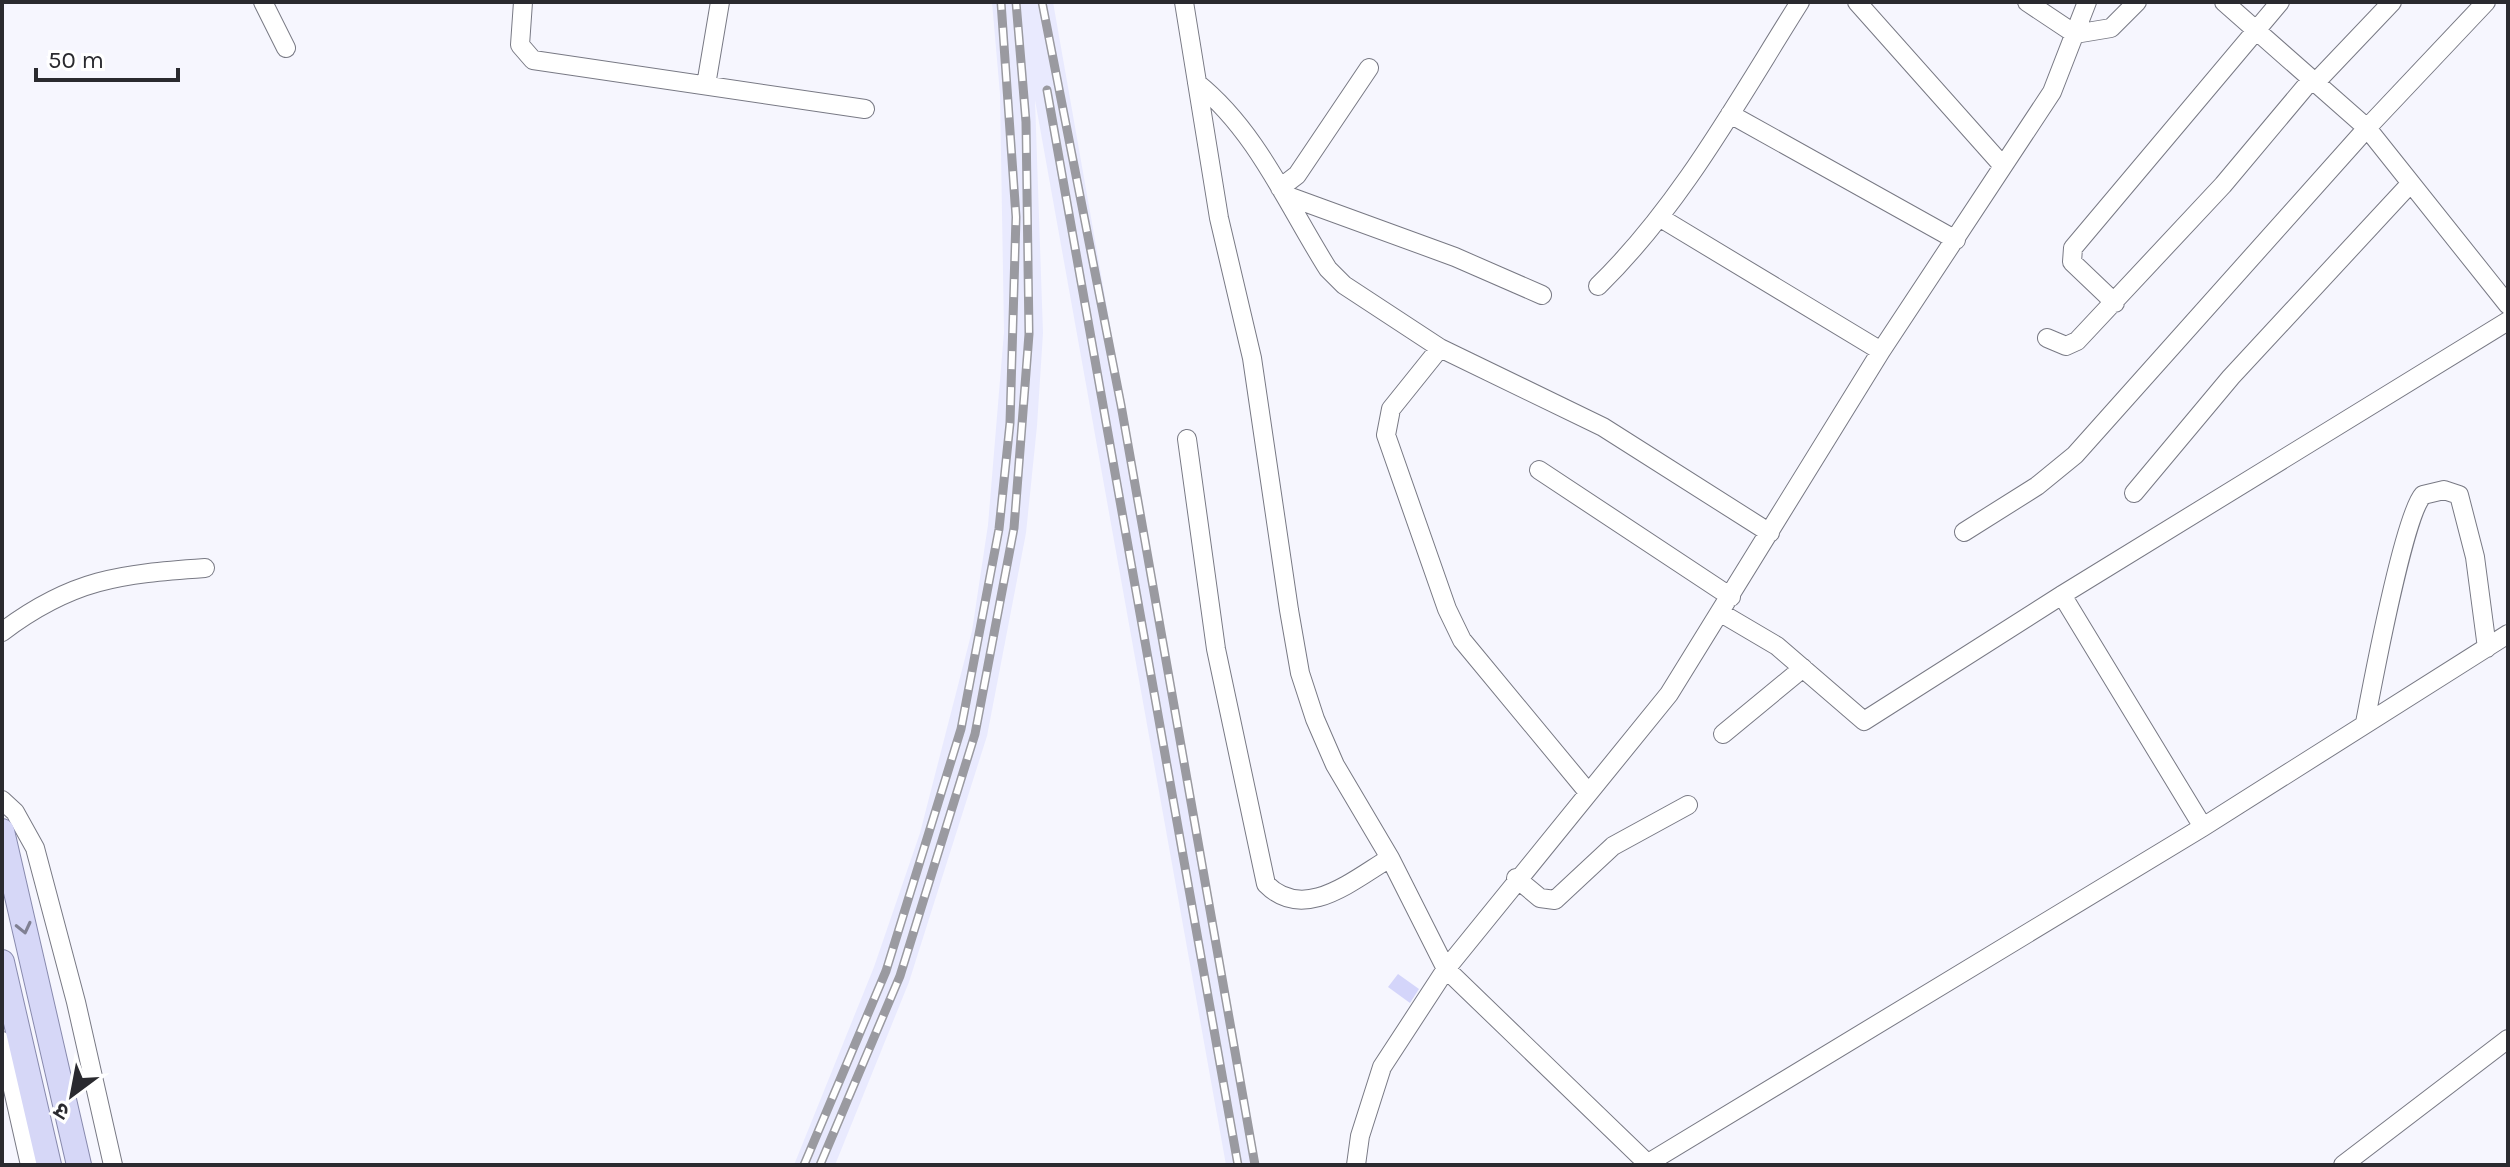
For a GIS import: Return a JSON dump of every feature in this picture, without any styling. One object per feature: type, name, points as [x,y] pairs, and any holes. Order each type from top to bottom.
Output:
[{"type":"main road","points":[[4,842],[79,1165]]},
{"type":"main road","points":[[2,962],[49,1165]]},
{"type":"street","points":[[263,2],[286,48]]},
{"type":"street","points":[[523,2],[520,45],[533,60],[865,109]]},
{"type":"street","points":[[706,85],[720,2]]},
{"type":"street","points":[[1184,2],[1219,218],[1252,358],[1300,673],[1315,719],[1335,765],[1390,858],[1446,969],[1646,1164],[2203,827],[2508,634]]},
{"type":"street","points":[[1598,286],[1629,256],[1659,217],[1730,114],[1800,2]]},
{"type":"street","points":[[1857,2],[2003,166]]},
{"type":"street","points":[[2027,2],[2075,34],[2111,28],[2137,2]]},
{"type":"street","points":[[1356,1165],[1360,1136],[1382,1067],[1446,969],[1516,878],[1669,694],[1881,351],[2052,92],[2087,2]]},
{"type":"street","points":[[2224,2],[2367,128],[2508,305]]},
{"type":"street","points":[[2115,303],[2072,262],[2073,248],[2280,2]]},
{"type":"street","points":[[2047,338],[2066,346],[2077,341],[2223,185],[2313,82],[2392,2]]},
{"type":"street","points":[[1964,532],[2037,486],[2075,455],[2367,128],[2486,2]]},
{"type":"street","points":[[1282,192],[1297,175],[1369,68]]},
{"type":"street","points":[[1197,83],[1232,117],[1328,269],[1344,285],[1440,348],[1603,427],[1770,533]]},
{"type":"street","points":[[1730,114],[1956,240]]},
{"type":"street","points":[[2134,493],[2231,377],[2410,184]]},
{"type":"street","points":[[1282,192],[1455,257],[1542,295]]},
{"type":"street","points":[[1659,217],[1881,351]]},
{"type":"street","points":[[1721,613],[1777,646],[1864,721],[2062,595],[2508,321]]},
{"type":"street","points":[[1440,348],[1401,392],[1386,422],[1386,435],[1447,609],[1462,640],[1587,791]]},
{"type":"street","points":[[1187,439],[1216,649],[1266,884],[1275,893],[1301,902],[1325,896],[1390,858]]},
{"type":"street","points":[[1539,470],[1731,597]]},
{"type":"street","points":[[2365,723],[2404,547],[2416,506],[2423,495],[2444,490],[2459,495],[2475,557],[2487,648]]},
{"type":"street","points":[[2,632],[44,601],[88,584],[126,574],[205,568]]},
{"type":"street","points":[[2062,595],[2203,827]]},
{"type":"street","points":[[1723,734],[1803,668]]},
{"type":"street","points":[[2,800],[15,812],[35,848],[76,1002],[113,1165]]},
{"type":"street","points":[[1516,878],[1540,898],[1555,900],[1613,846],[1688,805]]},
{"type":"street","points":[[2343,1165],[2508,1039]]},
{"type":"street","points":[[2,1041],[30,1165]]},
{"type":"shaded area","points":[[992,2],[1053,2],[1258,1165],[1226,1165],[1035,100],[1043,333],[1037,426],[1026,533],[987,736],[909,982],[835,1165],[794,1165],[874,967],[920,833],[972,631],[988,525],[1004,332],[1000,94]]},
{"type":"building","points":[[1398,974],[1419,989],[1410,1003],[1388,987]]},
{"type":"railway","points":[[804,1165],[886,971],[961,729],[999,529],[1010,423],[1016,217],[1001,2]]},
{"type":"railway","points":[[820,1165],[900,976],[975,734],[1014,528],[1029,334],[1026,122],[1016,2]]},
{"type":"railway","points":[[1042,2],[1121,405],[1255,1165]]},
{"type":"railway","points":[[1047,90],[1238,1165]]}]
